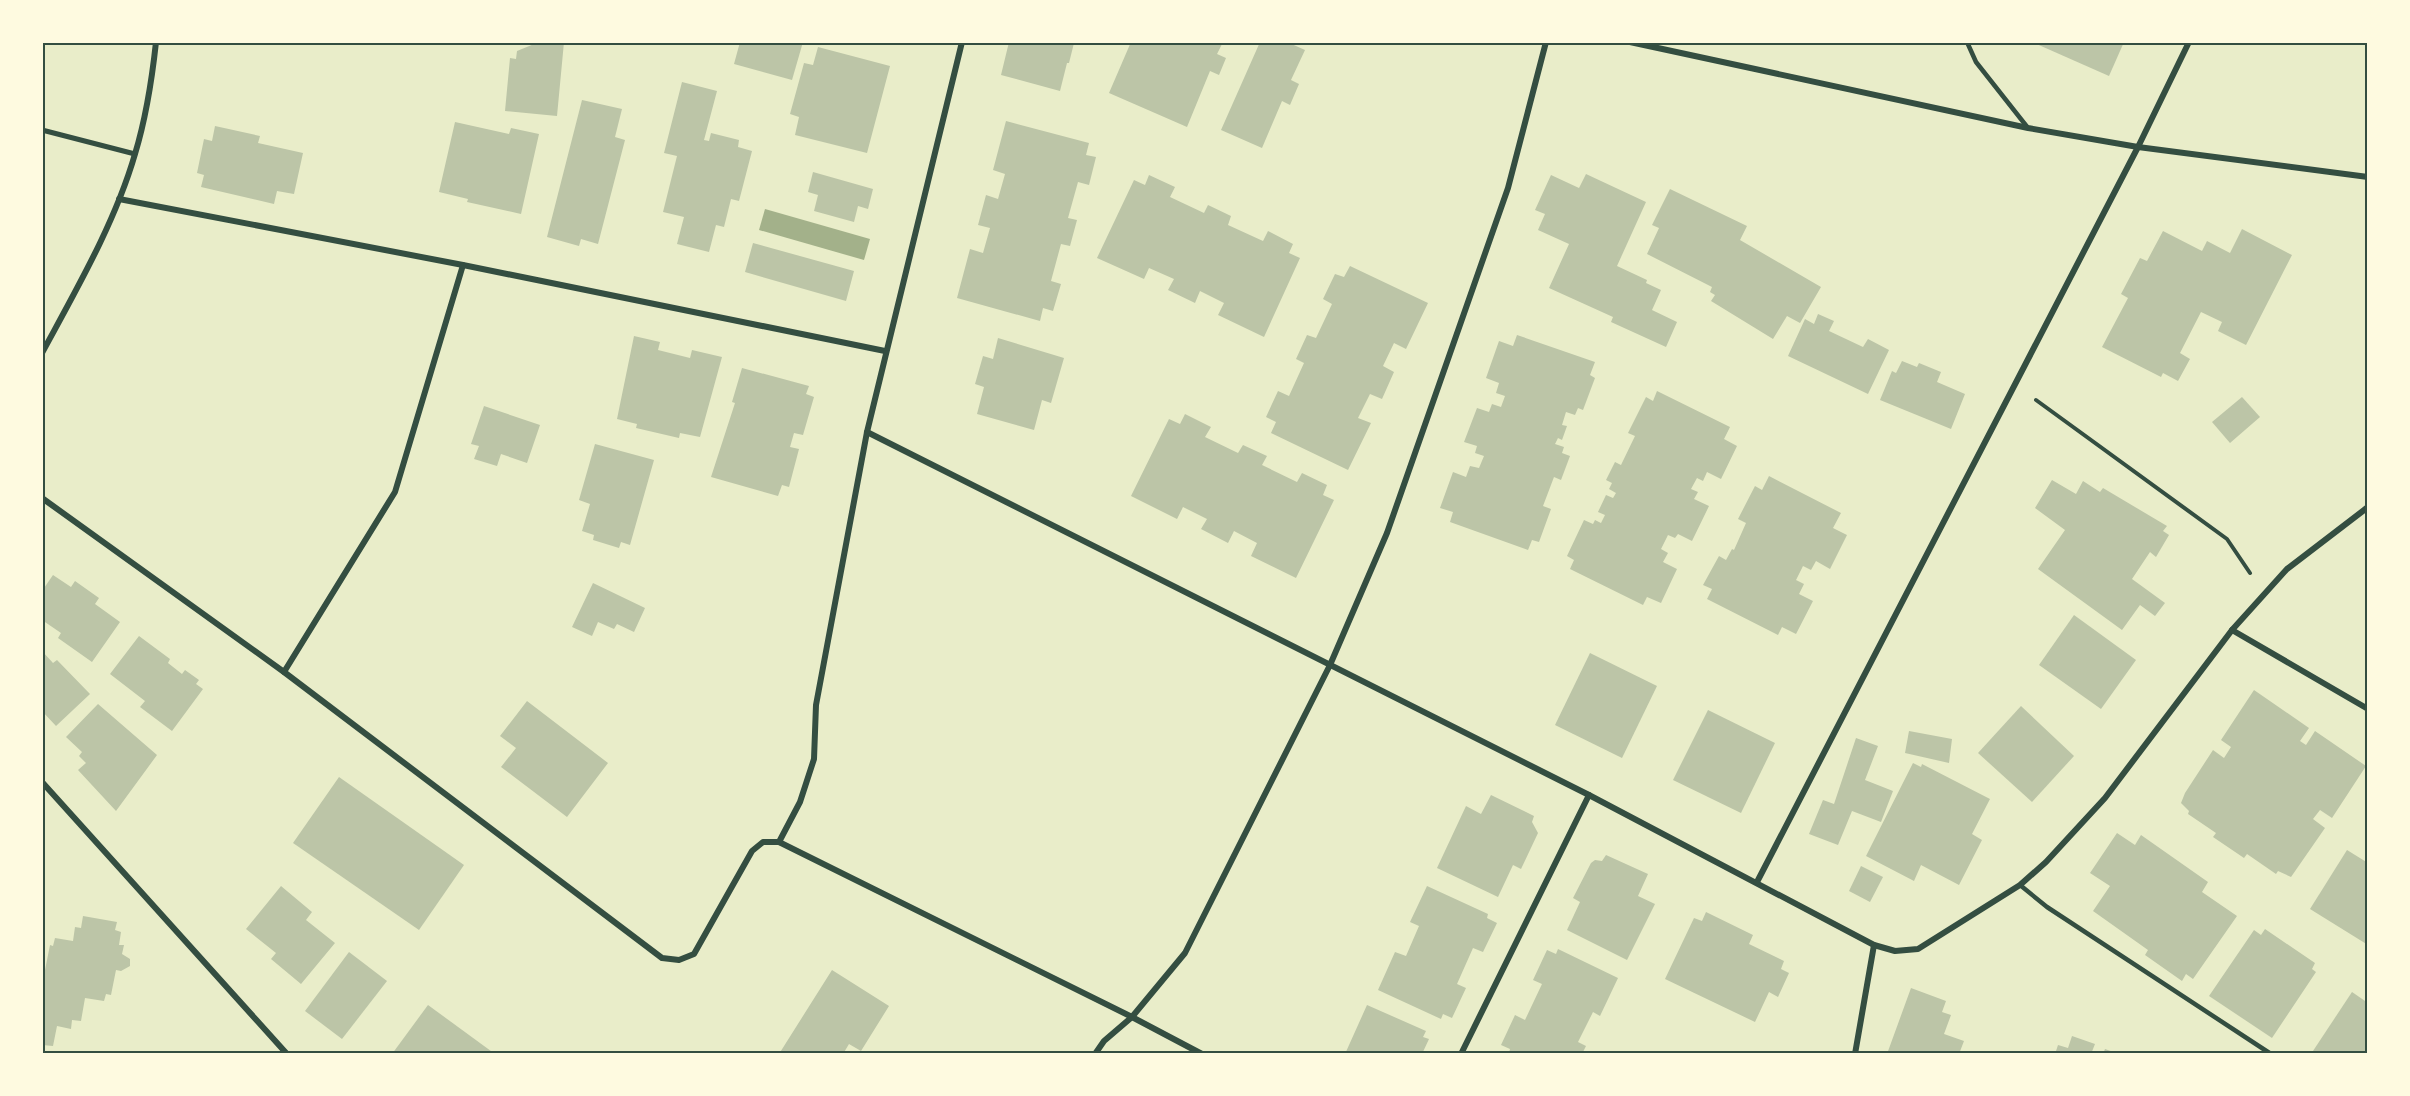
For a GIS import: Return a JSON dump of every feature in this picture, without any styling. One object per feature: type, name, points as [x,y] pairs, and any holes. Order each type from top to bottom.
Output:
[{"type":"street","points":[[42,353],[79,285],[119,199],[135,154],[153,74],[156,42]]},
{"type":"street","points":[[779,842],[800,802],[814,759],[816,705],[867,432],[962,42]]},
{"type":"street","points":[[1095,1054],[1104,1041],[1132,1017],[1185,953],[1330,665],[1387,533],[1508,188],[1546,42]]},
{"type":"street","points":[[1630,42],[2028,128],[2138,147],[2368,177]]},
{"type":"street","points":[[1757,882],[2015,387],[2189,42]]},
{"type":"street","points":[[42,130],[135,154]]},
{"type":"street","points":[[119,199],[463,265],[885,351]]},
{"type":"street","points":[[284,672],[395,492],[463,265]]},
{"type":"street","points":[[867,432],[1589,795],[1874,945],[1895,951],[1918,950],[2020,885],[2046,862],[2105,798],[2232,630],[2264,594],[2288,569],[2368,507]]},
{"type":"street","points":[[42,498],[284,672],[662,958],[679,960],[694,954],[752,851],[763,842],[779,842],[1202,1054]]},
{"type":"street","points":[[2232,630],[2368,710]]},
{"type":"street","points":[[42,782],[287,1054]]},
{"type":"street","points":[[1461,1054],[1589,795]]},
{"type":"street","points":[[1855,1054],[1874,945]]},
{"type":"lane","points":[[1967,42],[1976,62],[2028,128]]},
{"type":"lane","points":[[2020,885],[2047,907],[2271,1054]]},
{"type":"path","points":[[2015,387],[2051,409],[2227,538],[2264,594]]},
{"type":"shaded area","points":[[765,209],[870,239],[864,260],[759,230]]},
{"type":"building","points":[[539,42],[564,42],[557,116],[505,111],[510,58],[516,59],[517,51]]},
{"type":"building","points":[[740,42],[803,42],[792,80],[734,64]]},
{"type":"building","points":[[1009,42],[1078,42],[1078,44],[1074,43],[1060,91],[1001,75]]},
{"type":"building","points":[[1131,42],[1223,42],[1217,54],[1226,58],[1219,75],[1210,71],[1187,127],[1109,93]]},
{"type":"building","points":[[1260,42],[1287,42],[1305,50],[1291,80],[1299,84],[1290,105],[1282,101],[1262,148],[1221,130]]},
{"type":"building","points":[[2032,42],[2124,42],[2109,76]]},
{"type":"building","points":[[818,47],[890,66],[867,153],[795,135],[799,117],[790,114],[804,63],[813,65]]},
{"type":"building","points":[[682,82],[717,91],[704,140],[709,141],[711,133],[739,140],[738,147],[752,151],[739,201],[731,199],[724,227],[716,225],[709,252],[677,244],[684,217],[663,212],[677,156],[664,153]]},
{"type":"building","points":[[582,100],[622,109],[615,137],[625,140],[598,244],[581,239],[579,246],[547,237]]},
{"type":"building","points":[[1006,121],[1089,143],[1086,155],[1096,157],[1089,185],[1078,182],[1068,218],[1077,220],[1070,246],[1061,244],[1051,281],[1061,284],[1053,311],[1043,308],[1040,321],[957,298],[970,249],[983,253],[990,228],[978,225],[986,195],[998,199],[1005,174],[993,170]]},
{"type":"building","points":[[455,122],[509,134],[511,128],[539,134],[521,214],[467,202],[468,199],[439,192]]},
{"type":"building","points":[[215,126],[260,136],[258,143],[303,153],[294,194],[277,191],[274,204],[201,187],[204,175],[197,173],[204,139],[212,141]]},
{"type":"building","points":[[813,172],[873,189],[868,209],[858,206],[854,222],[814,211],[818,195],[808,192]]},
{"type":"building","points":[[1586,174],[1646,202],[1617,266],[1647,280],[1646,283],[1661,290],[1652,310],[1677,322],[1666,347],[1611,322],[1613,317],[1549,288],[1569,244],[1538,230],[1545,214],[1535,210],[1551,175],[1579,188]]},
{"type":"building","points":[[1149,175],[1175,187],[1170,197],[1204,213],[1208,205],[1231,216],[1228,225],[1263,241],[1268,231],[1293,244],[1289,253],[1300,258],[1264,337],[1218,315],[1224,303],[1200,291],[1195,303],[1168,290],[1174,279],[1149,268],[1144,279],[1097,258],[1134,180],[1145,185]]},
{"type":"building","points":[[1670,189],[1747,226],[1740,240],[1821,287],[1800,323],[1787,316],[1773,339],[1711,301],[1715,295],[1710,292],[1712,287],[1647,254],[1659,228],[1652,225]]},
{"type":"building","points":[[2242,229],[2292,255],[2246,345],[2218,331],[2222,322],[2201,312],[2180,353],[2190,359],[2178,381],[2163,373],[2161,377],[2102,347],[2128,298],[2121,294],[2140,258],[2147,261],[2163,231],[2202,251],[2207,241],[2230,253]]},
{"type":"building","points":[[753,243],[854,271],[846,301],[745,272]]},
{"type":"building","points":[[1350,266],[1428,303],[1406,349],[1394,343],[1383,366],[1394,372],[1382,399],[1370,394],[1358,418],[1371,423],[1348,470],[1271,433],[1276,422],[1266,417],[1278,391],[1289,396],[1304,363],[1296,359],[1307,335],[1316,338],[1332,304],[1323,299],[1335,274],[1344,277]]},
{"type":"building","points":[[1818,314],[1834,321],[1829,331],[1863,347],[1868,339],[1889,350],[1868,394],[1788,356],[1805,319],[1814,324]]},
{"type":"building","points":[[1517,335],[1595,362],[1590,375],[1595,378],[1583,410],[1578,408],[1575,415],[1566,412],[1562,425],[1567,426],[1562,440],[1558,438],[1555,444],[1564,447],[1562,453],[1570,456],[1561,480],[1554,477],[1543,506],[1551,509],[1539,542],[1532,540],[1528,550],[1450,522],[1453,512],[1440,508],[1453,472],[1466,477],[1470,466],[1479,468],[1484,456],[1475,453],[1477,446],[1464,442],[1477,408],[1489,412],[1492,404],[1501,407],[1505,396],[1496,393],[1499,383],[1486,378],[1499,341],[1513,346]]},
{"type":"building","points":[[634,336],[660,342],[658,350],[690,358],[692,350],[722,357],[700,437],[680,433],[679,438],[636,428],[637,424],[617,419]]},
{"type":"building","points":[[998,338],[1064,358],[1051,403],[1042,400],[1034,430],[977,414],[984,387],[975,384],[983,356],[993,359]]},
{"type":"building","points":[[1902,361],[1917,367],[1919,363],[1941,372],[1937,382],[1965,394],[1951,429],[1880,400],[1892,371],[1896,373]]},
{"type":"building","points":[[742,368],[809,386],[806,394],[814,397],[803,435],[794,433],[790,447],[799,449],[789,487],[782,485],[778,496],[711,477],[735,403],[732,402]]},
{"type":"building","points":[[1657,391],[1730,427],[1724,439],[1737,446],[1721,479],[1707,472],[1703,481],[1697,478],[1691,489],[1698,492],[1694,499],[1709,506],[1692,541],[1678,534],[1675,538],[1668,535],[1661,549],[1668,553],[1663,562],[1677,569],[1661,603],[1647,597],[1643,605],[1570,569],[1574,560],[1567,556],[1584,520],[1593,524],[1595,520],[1601,523],[1605,515],[1598,512],[1606,495],[1613,498],[1616,493],[1609,489],[1612,483],[1606,480],[1615,462],[1621,465],[1635,436],[1628,433],[1646,397],[1653,401]]},
{"type":"building","points":[[2242,397],[2260,417],[2230,443],[2212,422]]},
{"type":"building","points":[[484,406],[540,425],[527,463],[501,454],[497,466],[474,459],[479,446],[471,444]]},
{"type":"building","points":[[1185,414],[1211,427],[1205,437],[1238,453],[1243,445],[1267,456],[1262,465],[1297,482],[1302,473],[1327,485],[1323,495],[1334,500],[1296,578],[1251,556],[1257,543],[1234,531],[1228,543],[1201,529],[1207,519],[1183,507],[1177,519],[1131,496],[1169,419],[1180,424]]},
{"type":"building","points":[[595,444],[654,460],[630,545],[621,542],[619,548],[593,540],[594,535],[582,531],[590,504],[579,500]]},
{"type":"building","points":[[1769,476],[1841,513],[1833,528],[1847,535],[1830,569],[1816,561],[1811,570],[1803,566],[1796,580],[1804,584],[1799,594],[1813,601],[1796,634],[1782,627],[1778,635],[1707,599],[1712,589],[1703,585],[1719,556],[1726,560],[1732,549],[1734,550],[1746,523],[1738,519],[1755,486],[1762,490]]},
{"type":"building","points":[[2052,480],[2076,494],[2083,481],[2100,492],[2103,488],[2167,526],[2163,531],[2169,535],[2156,557],[2150,552],[2132,579],[2165,603],[2155,616],[2140,605],[2122,630],[2038,569],[2065,530],[2035,508]]},
{"type":"building","points":[[53,575],[71,587],[75,581],[99,598],[95,604],[120,622],[92,662],[58,638],[61,633],[42,620],[42,591]]},
{"type":"building","points":[[593,583],[645,608],[634,632],[617,624],[614,629],[598,622],[592,636],[572,627]]},
{"type":"building","points":[[2074,615],[2136,660],[2101,709],[2039,665]]},
{"type":"building","points":[[139,636],[170,659],[168,663],[182,674],[185,670],[199,680],[196,684],[203,689],[172,731],[140,707],[145,701],[110,674]]},
{"type":"building","points":[[42,651],[53,663],[57,660],[90,694],[56,726],[42,711]]},
{"type":"building","points":[[1590,653],[1657,686],[1622,758],[1555,725]]},
{"type":"building","points":[[2254,690],[2309,728],[2300,741],[2306,745],[2315,731],[2366,766],[2332,818],[2320,810],[2313,819],[2325,828],[2291,877],[2278,871],[2276,874],[2247,854],[2244,858],[2213,837],[2216,833],[2188,814],[2189,811],[2181,803],[2213,750],[2224,758],[2231,747],[2221,740]]},
{"type":"building","points":[[527,701],[608,763],[567,817],[501,767],[516,748],[500,736]]},
{"type":"building","points":[[98,704],[157,755],[116,811],[78,770],[86,763],[79,756],[82,752],[66,737]]},
{"type":"building","points":[[2021,706],[2074,756],[2032,802],[1978,753]]},
{"type":"building","points":[[1708,710],[1775,743],[1741,813],[1673,780]]},
{"type":"building","points":[[1909,731],[1952,739],[1949,763],[1905,753]]},
{"type":"building","points":[[1856,738],[1878,746],[1865,780],[1893,791],[1881,822],[1852,811],[1838,845],[1809,834],[1823,800],[1834,804]]},
{"type":"building","points":[[1913,763],[1921,767],[1922,764],[1990,799],[1972,834],[1982,840],[1959,885],[1921,865],[1914,881],[1866,856]]},
{"type":"building","points":[[339,777],[464,865],[419,930],[293,843]]},
{"type":"building","points":[[1491,795],[1534,816],[1532,822],[1538,833],[1521,869],[1513,865],[1498,897],[1437,868],[1466,806],[1481,814]]},
{"type":"building","points":[[2117,833],[2135,845],[2141,835],[2208,882],[2202,892],[2237,916],[2193,979],[2186,974],[2182,981],[2145,955],[2148,950],[2093,911],[2110,886],[2090,873]]},
{"type":"building","points":[[2347,850],[2368,863],[2368,945],[2310,909]]},
{"type":"building","points":[[1606,855],[1648,874],[1638,896],[1655,904],[1627,960],[1567,930],[1580,902],[1573,898],[1591,863],[1595,860],[1602,861]]},
{"type":"building","points":[[1861,866],[1883,877],[1870,902],[1849,891]]},
{"type":"building","points":[[281,886],[312,912],[306,920],[335,943],[301,984],[271,959],[276,953],[246,929]]},
{"type":"building","points":[[1427,886],[1488,914],[1487,918],[1497,923],[1483,952],[1473,948],[1457,984],[1466,988],[1452,1018],[1443,1014],[1441,1019],[1378,990],[1395,952],[1406,956],[1419,926],[1410,922]]},
{"type":"building","points":[[1706,912],[1753,935],[1749,944],[1784,961],[1781,969],[1789,973],[1778,997],[1769,992],[1755,1022],[1665,979],[1694,918],[1702,921]]},
{"type":"building","points":[[83,916],[117,922],[115,930],[121,932],[119,945],[124,945],[122,954],[130,959],[130,966],[121,971],[116,970],[111,995],[106,994],[104,1001],[85,998],[81,1021],[72,1020],[71,1029],[57,1026],[53,1046],[42,1045],[42,969],[45,970],[50,945],[53,946],[55,938],[73,941],[75,927],[81,928]]},
{"type":"building","points":[[2265,929],[2315,963],[2312,969],[2316,972],[2272,1038],[2209,996],[2254,930],[2261,935]]},
{"type":"building","points":[[1558,949],[1618,978],[1600,1016],[1593,1012],[1578,1042],[1586,1046],[1582,1054],[1511,1054],[1510,1049],[1501,1045],[1515,1015],[1525,1020],[1542,984],[1533,980],[1547,950],[1556,954]]},
{"type":"building","points":[[349,952],[387,981],[342,1039],[305,1011]]},
{"type":"building","points":[[832,970],[889,1006],[861,1051],[849,1044],[843,1054],[779,1054]]},
{"type":"building","points":[[1911,988],[1946,1001],[1942,1012],[1951,1015],[1944,1034],[1964,1041],[1959,1054],[1887,1054]]},
{"type":"building","points":[[2352,992],[2368,1003],[2368,1054],[2311,1054]]},
{"type":"building","points":[[428,1005],[495,1054],[392,1054]]},
{"type":"building","points":[[1367,1005],[1426,1031],[1423,1037],[1429,1039],[1422,1054],[1345,1054]]},
{"type":"building","points":[[2072,1036],[2095,1044],[2091,1054],[2055,1054],[2058,1045],[2068,1048]]},
{"type":"building","points":[[2105,1049],[2119,1054],[2103,1054]]}]
